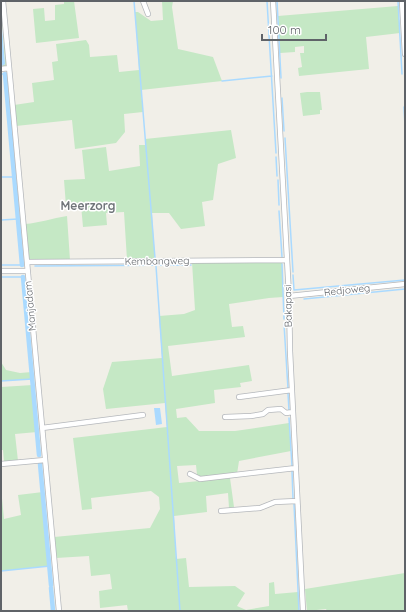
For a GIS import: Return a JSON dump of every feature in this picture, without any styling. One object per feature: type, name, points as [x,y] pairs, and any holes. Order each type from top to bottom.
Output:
[{"type":"street","name":"Manjadam","points":[[3,1],[59,611]]},
{"type":"street","points":[[143,1],[148,14]]},
{"type":"street","name":"Bakapasi","points":[[272,1],[289,296],[288,307],[297,501],[304,611]]},
{"type":"street","points":[[402,1],[405,54]]},
{"type":"street","points":[[1,69],[9,68]]},
{"type":"street","name":"Kembangweg","points":[[27,262],[286,260]]},
{"type":"street","points":[[1,271],[27,271]]},
{"type":"street","name":"Redjoweg","points":[[289,296],[405,284]]},
{"type":"street","points":[[239,397],[292,390]]},
{"type":"street","points":[[225,417],[251,416],[263,414],[268,410],[281,409],[286,413],[293,412]]},
{"type":"street","points":[[42,428],[143,416]]},
{"type":"street","points":[[1,464],[45,460]]},
{"type":"street","points":[[190,474],[202,478],[296,468]]},
{"type":"street","points":[[221,511],[260,508],[275,502],[297,501]]},
{"type":"green space","points":[[1,1],[7,65],[1,67],[1,64],[2,66],[5,64]]},
{"type":"green space","points":[[64,1],[74,1],[79,38],[36,43],[33,9],[44,8],[45,21],[55,20],[55,5],[64,4]]},
{"type":"green space","points":[[162,1],[173,1],[172,7],[178,49],[213,57],[222,81],[141,90],[143,112],[124,114],[125,132],[116,143],[75,149],[72,120],[16,126],[14,105],[34,102],[32,83],[54,80],[52,62],[58,61],[56,44],[86,40],[89,45],[90,57],[117,55],[119,72],[139,70],[135,12],[138,12],[151,21],[163,20]]},
{"type":"green space","points":[[398,6],[400,33],[366,37],[369,69],[299,76],[298,68],[302,67],[300,53],[304,53],[304,46],[295,47],[295,52],[280,53],[278,16]]},
{"type":"green space","points":[[320,92],[322,110],[320,110],[320,114],[303,116],[300,93]]},
{"type":"green space","points":[[231,130],[236,158],[218,164],[213,200],[202,202],[205,226],[181,229],[169,213],[152,213],[155,259],[127,260],[124,212],[106,213],[107,225],[83,227],[81,205],[66,206],[64,180],[85,179],[82,150],[106,147],[109,171],[140,166],[139,145],[146,145],[145,139]]},
{"type":"green space","points":[[67,216],[70,260],[29,260],[25,224]]},
{"type":"green space","points":[[192,262],[282,262],[283,297],[229,304],[232,327],[243,326],[245,337],[168,346],[172,376],[249,365],[252,381],[240,383],[241,387],[214,390],[215,403],[176,409],[177,418],[186,417],[199,431],[235,431],[289,423],[291,451],[239,461],[237,474],[202,478],[197,475],[196,465],[177,466],[179,483],[230,478],[234,507],[229,508],[228,493],[206,496],[207,512],[174,516],[176,559],[186,558],[189,587],[235,586],[245,593],[237,606],[246,610],[269,606],[269,583],[274,582],[275,594],[298,592],[299,611],[128,611],[127,605],[100,608],[99,591],[112,589],[110,574],[91,576],[89,556],[56,558],[54,537],[150,528],[160,509],[159,497],[151,491],[91,498],[92,509],[82,510],[73,438],[167,427],[165,403],[106,409],[103,389],[112,362],[162,358],[159,316],[184,314],[195,310]]},
{"type":"green space","points":[[1,362],[6,370],[20,373],[32,372],[32,379],[1,381]]},
{"type":"green space","points":[[33,385],[37,432],[15,434],[18,461],[4,462],[3,450],[1,450],[1,387]]},
{"type":"green space","points":[[1,488],[4,519],[21,515],[18,495],[43,492],[50,566],[1,571]]},
{"type":"green space","points":[[405,573],[405,611],[327,611],[326,609],[307,611],[305,589]]},
{"type":"water","points":[[1,16],[5,64],[2,66],[1,64]]},
{"type":"water","points":[[154,408],[160,408],[162,424],[156,425]]},
{"type":"waterway","points":[[134,1],[155,258]]},
{"type":"waterway","points":[[267,1],[276,153]]},
{"type":"waterway","points":[[277,1],[281,78]]},
{"type":"waterway","points":[[398,1],[402,74]]},
{"type":"waterway","points":[[5,74],[22,265]]},
{"type":"waterway","points":[[222,81],[272,76]]},
{"type":"waterway","points":[[282,98],[284,131]]},
{"type":"waterway","points":[[404,107],[405,126]]},
{"type":"waterway","points":[[285,138],[293,272]]},
{"type":"waterway","points":[[276,157],[277,176]]},
{"type":"waterway","points":[[1,177],[14,177]]},
{"type":"waterway","points":[[278,180],[279,205]]},
{"type":"waterway","points":[[279,211],[282,257]]},
{"type":"waterway","points":[[1,220],[18,219]]},
{"type":"waterway","points":[[282,264],[284,319]]},
{"type":"waterway","points":[[1,265],[22,265]]},
{"type":"waterway","points":[[35,266],[191,265]]},
{"type":"waterway","points":[[156,266],[180,611]]},
{"type":"waterway","points":[[293,275],[294,290],[405,280]]},
{"type":"waterway","points":[[1,277],[23,277]]},
{"type":"waterway","points":[[23,277],[39,455]]},
{"type":"waterway","points":[[304,299],[405,289]]},
{"type":"waterway","points":[[284,324],[288,389]]},
{"type":"waterway","points":[[1,381],[32,379]]},
{"type":"waterway","points":[[288,393],[289,411]]},
{"type":"waterway","points":[[289,418],[292,466]]},
{"type":"waterway","points":[[40,464],[51,585]]},
{"type":"waterway","points":[[292,471],[293,499]]},
{"type":"waterway","points":[[294,504],[299,611]]},
{"type":"waterway","points":[[1,571],[50,566]]},
{"type":"waterway","points":[[51,588],[53,611]]},
{"type":"district","name":"Meerzorg","points":[[88,205]]}]
